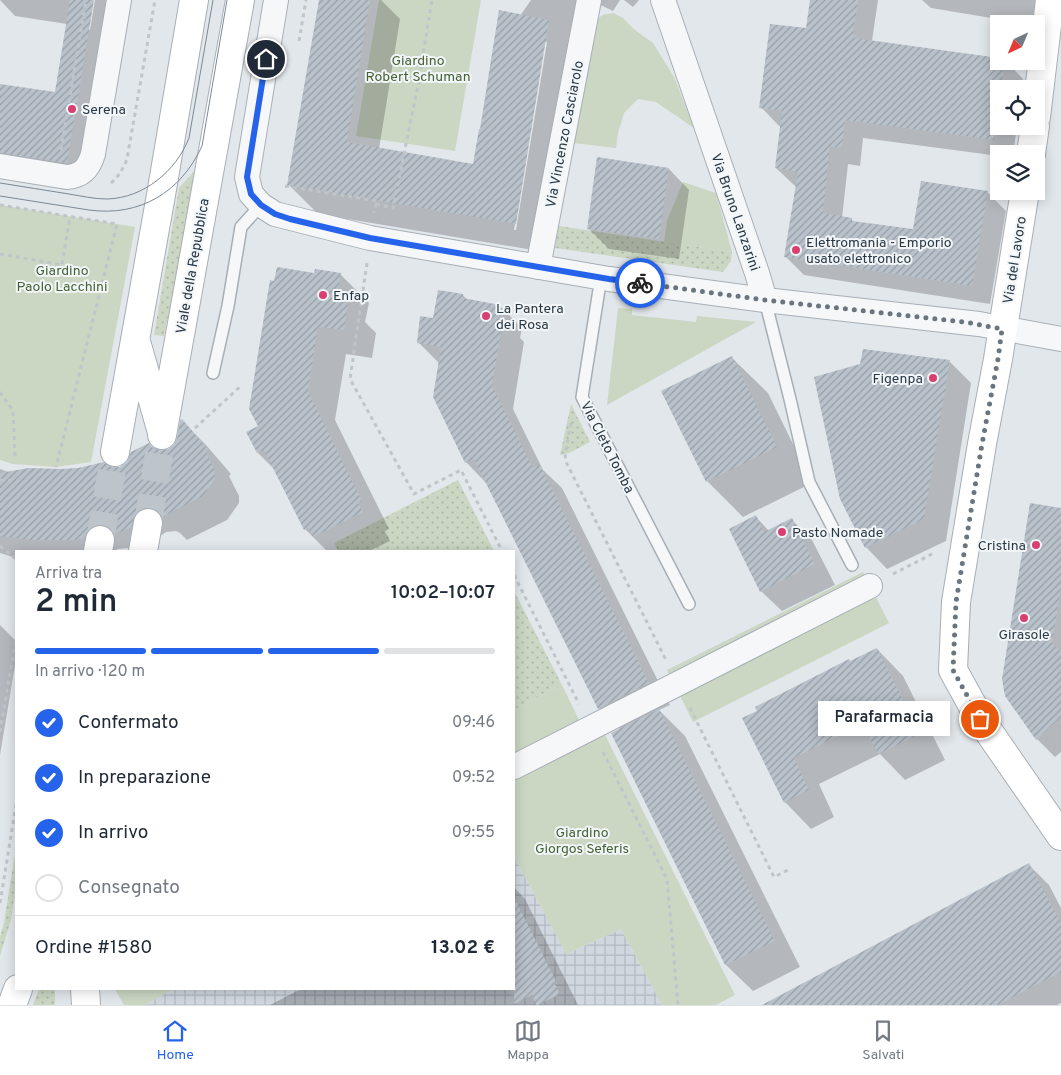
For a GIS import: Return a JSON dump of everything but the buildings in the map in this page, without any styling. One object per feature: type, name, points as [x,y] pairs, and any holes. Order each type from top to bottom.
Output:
[{"type":"main road","name":"Viale della Repubblica","points":[[115,452],[194,0]]},
{"type":"main road","name":"Viale della Repubblica","points":[[135,340],[162,435],[240,0]]},
{"type":"main road","points":[[1040,80],[1050,0]]},
{"type":"main road","name":"Via del Lavoro","points":[[1024,200],[956,602],[953,670],[980,719],[1061,836]]},
{"type":"main road","points":[[143,550],[148,523]]},
{"type":"main road","points":[[12,1005],[18,990]]},
{"type":"main road","points":[[85,990],[86,1005]]},
{"type":"street","points":[[0,166],[74,177],[88,166],[93,154],[119,0]]},
{"type":"street","points":[[276,0],[247,177],[251,194],[261,205],[275,214],[370,238],[538,267],[765,300],[965,322],[1061,339]]},
{"type":"street","name":"Via Vincenzo Casciarolo","points":[[538,267],[589,0]]},
{"type":"street","name":"Via Bruno Lanzarini","points":[[663,0],[765,300]]},
{"type":"street","points":[[515,767],[870,586]]},
{"type":"lane","points":[[212,373],[228,306],[241,227],[261,205]]},
{"type":"lane","name":"Via Cleto Tomba","points":[[601,277],[582,397],[689,604]]},
{"type":"lane","name":"Via Bruno Lanzarini","points":[[765,300],[809,482],[852,565]]},
{"type":"path","points":[[60,158],[86,0]]},
{"type":"path","points":[[128,159],[155,0]]},
{"type":"path","points":[[284,186],[376,202],[376,204],[393,208],[418,85],[432,0]]},
{"type":"path","points":[[376,204],[350,379],[414,494],[461,470],[501,550]]},
{"type":"path","points":[[0,205],[117,224],[56,467]]},
{"type":"path","points":[[0,254],[62,265],[70,217]]},
{"type":"path","points":[[195,428],[242,385]]},
{"type":"path","points":[[0,392],[13,411],[15,456]]},
{"type":"path","points":[[566,462],[565,454],[574,411],[582,397]]},
{"type":"path","points":[[0,480],[10,481]]},
{"type":"path","points":[[0,546],[15,558]]},
{"type":"path","points":[[870,586],[940,550]]},
{"type":"path","points":[[515,577],[667,879],[678,1005]]},
{"type":"path","points":[[0,732],[15,645]]},
{"type":"path","points":[[0,903],[15,811]]},
{"type":"shaded area","points":[[515,858],[566,954],[621,929],[662,1005],[144,1005],[172,990],[515,990]]},
{"type":"green space","name":"Giardino Robert Schuman","points":[[379,0],[481,0],[455,151],[356,136]]},
{"type":"green space","points":[[613,13],[623,18],[635,30],[653,43],[674,77],[694,128],[656,102],[638,99],[624,113],[616,148],[573,143],[592,25],[602,15]]},
{"type":"green space","points":[[199,166],[164,336],[154,335],[179,188]]},
{"type":"green space","points":[[683,182],[716,193],[732,252],[664,242],[667,221]]},
{"type":"green space","name":"Giardino Paolo Lacchini","points":[[0,205],[135,227],[91,462],[56,467],[13,464],[0,460]]},
{"type":"green space","points":[[559,226],[732,252],[731,261],[723,272],[555,248]]},
{"type":"green space","points":[[618,308],[632,309],[632,315],[696,322],[697,316],[756,322],[607,405]]},
{"type":"green space","points":[[571,404],[590,442],[569,453],[560,455]]},
{"type":"green space","points":[[458,480],[493,550],[338,550],[334,543]]},
{"type":"green space","name":"Giardino Giorgos Seferis","points":[[863,572],[889,623],[693,722],[679,694],[604,733],[735,995],[716,1005],[662,1005],[621,929],[566,954],[515,858],[515,709],[562,685],[581,724],[671,679],[667,670]]},
{"type":"green space","points":[[515,593],[562,685],[515,709]]},
{"type":"green space","points":[[15,854],[15,892],[11,920],[0,956],[0,937]]},
{"type":"green space","points":[[39,990],[55,990],[55,1005],[33,1005]]},
{"type":"green space","points":[[116,990],[172,990],[144,1005],[124,1005]]},
{"type":"tunnel","points":[[148,523],[162,435]]},
{"type":"tunnel","points":[[100,540],[115,452]]},
{"type":"tram line","points":[[0,183],[107,199],[134,194],[157,181],[176,161],[189,138],[213,0]]},
{"type":"tram line","points":[[0,196],[89,210],[108,211],[142,205],[157,198],[170,188],[183,176],[202,146],[227,0]]},
{"type":"way so far","points":[[640,283],[765,300],[965,322],[1002,329],[956,602],[953,670],[980,719]]},
{"type":"place","name":"Serena","points":[[72,109]]},
{"type":"place","name":"Elettromania - Emporio usato elettronico","points":[[796,250]]},
{"type":"place","name":"Enfap","points":[[323,295]]},
{"type":"place","name":"La Pantera dei Rosa","points":[[486,316]]},
{"type":"place","name":"Figenpa","points":[[933,378]]},
{"type":"place","name":"Pasto Nomade","points":[[782,532]]},
{"type":"place","name":"Cristina","points":[[1036,545]]},
{"type":"place","name":"Girasole","points":[[1024,618]]},
{"type":"place","name":"Parafarmacia","points":[[980,719]]},
{"type":"route","points":[[266,59],[247,177],[251,194],[261,205],[275,214],[370,238],[640,283]]}]
